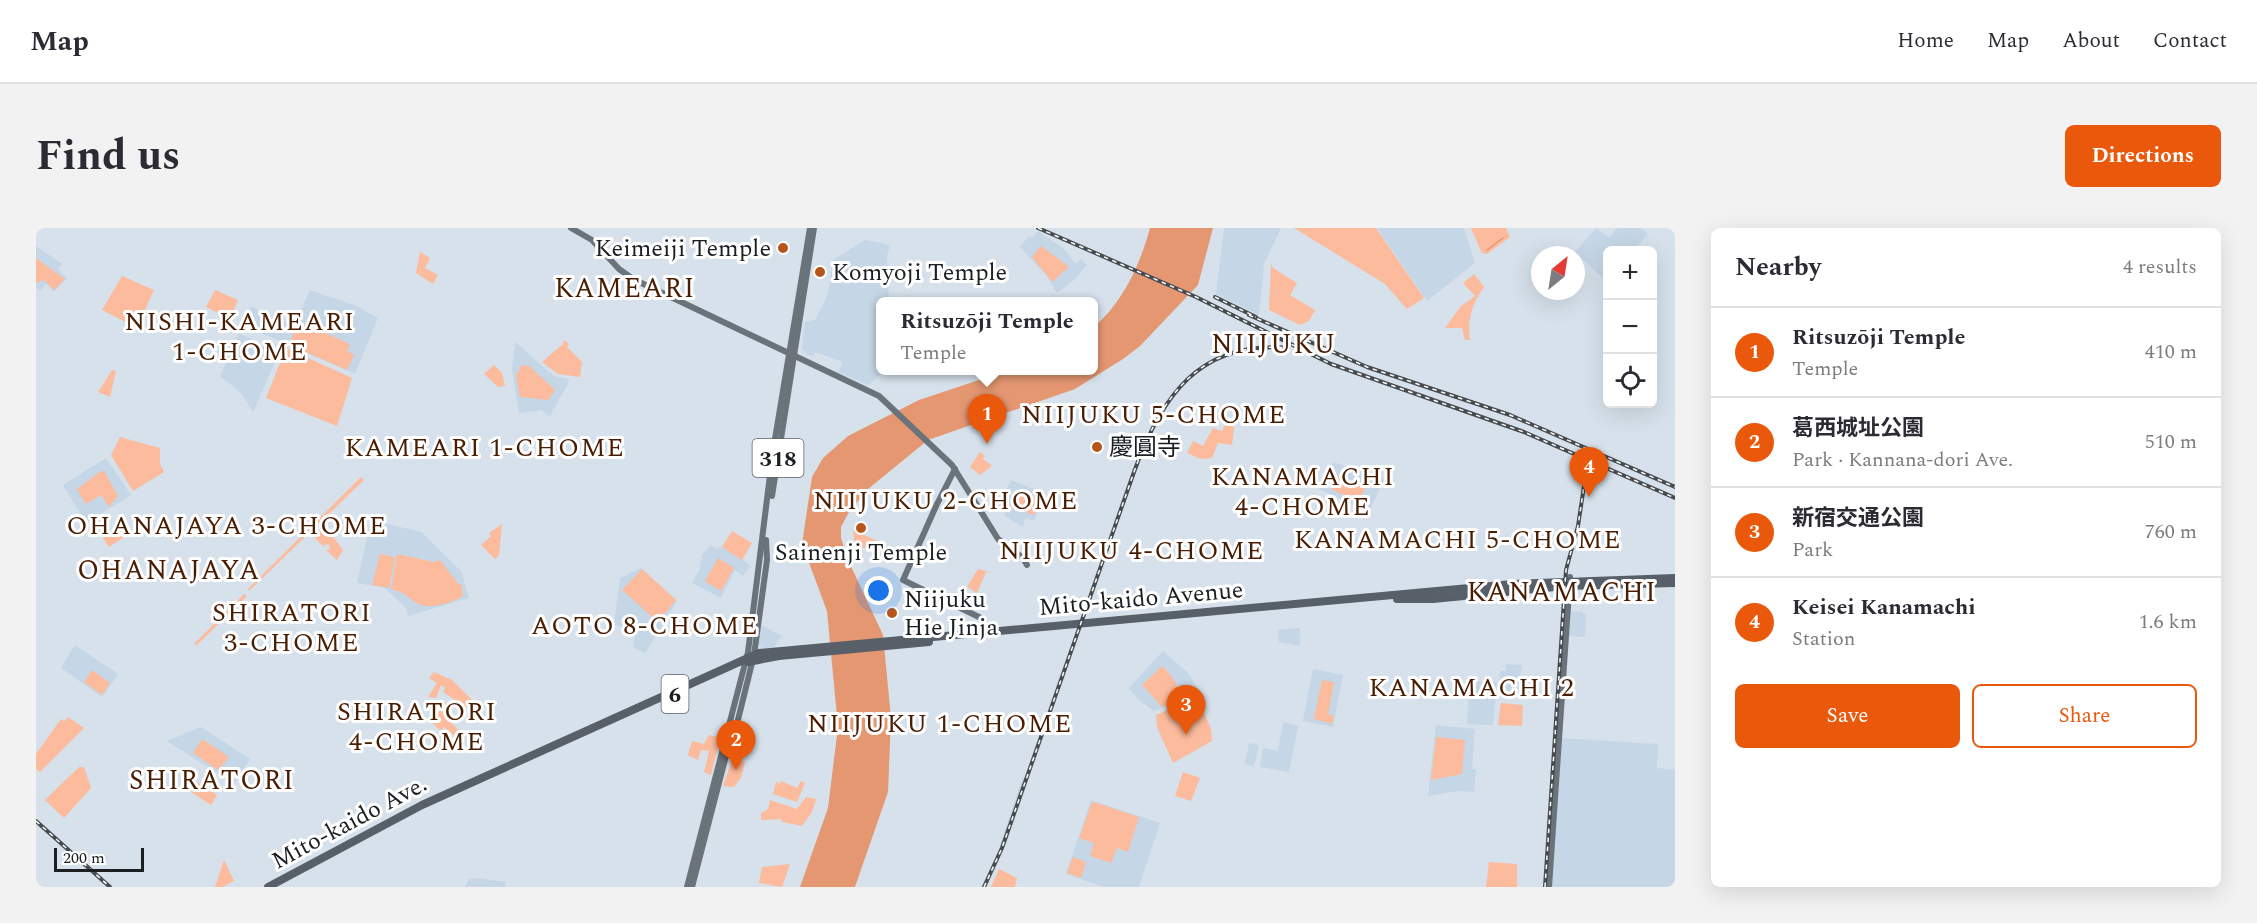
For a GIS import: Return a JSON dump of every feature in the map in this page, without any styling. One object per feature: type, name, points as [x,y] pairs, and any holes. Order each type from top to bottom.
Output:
[{"type":"highway","name":"Mito-kaido Avenue","points":[[1398,597],[1402,592],[1516,581],[1675,579]]},
{"type":"highway","name":"Mito-kaido Avenue","points":[[887,643],[1564,581],[1675,579]]},
{"type":"highway","points":[[1516,581],[1517,591]]},
{"type":"highway","name":"Mito-kaido Avenue","points":[[887,643],[983,632],[1398,597],[1517,591],[1570,582]]},
{"type":"highway","name":"Mito-kaido Ave.","points":[[268,887],[422,805],[742,662],[753,658],[887,643]]},
{"type":"highway","name":"Mito-kaido Ave.","points":[[277,887],[424,808],[742,662]]},
{"type":"main road","points":[[571,228],[596,244],[628,276],[863,387],[891,407],[955,470],[1000,542],[1023,558],[1027,565]]},
{"type":"main road","name":"318","points":[[692,887],[746,660],[761,568],[788,353],[812,228]]},
{"type":"main road","name":"318","points":[[764,540],[795,356],[812,228]]},
{"type":"main road","points":[[955,470],[903,580],[983,619],[983,632]]},
{"type":"main road","points":[[719,776],[764,540]]},
{"type":"main road","points":[[719,776],[748,682],[753,658],[766,560],[764,540]]},
{"type":"main road","points":[[1549,887],[1570,582]]},
{"type":"main road","points":[[747,638],[748,643],[753,644],[756,641]]},
{"type":"main road","points":[[733,668],[739,677],[748,682]]},
{"type":"main road","name":"318","points":[[687,887],[719,776]]},
{"type":"shaded area","points":[[1150,228],[1213,228],[1198,285],[1140,346],[1098,375],[1098,323],[1122,294],[1141,256]]},
{"type":"shaded area","points":[[1224,228],[1281,228],[1264,264],[1259,315],[1216,294]]},
{"type":"shaded area","points":[[1294,228],[1376,228],[1424,298],[1407,309],[1385,284]]},
{"type":"shaded area","points":[[1377,228],[1464,228],[1475,263],[1427,301]]},
{"type":"shaded area","points":[[1471,228],[1506,228],[1510,237],[1487,254],[1482,253]]},
{"type":"shaded area","points":[[1596,228],[1609,238],[1617,228],[1641,228],[1648,234],[1638,246],[1603,246],[1603,278],[1585,261],[1585,246],[1580,246]]},
{"type":"shaded area","points":[[1038,231],[1063,248],[1076,264],[1081,259],[1087,265],[1074,280],[1057,293],[1046,275],[1020,247],[1029,236],[1032,238]]},
{"type":"shaded area","points":[[865,240],[890,245],[887,256],[889,297],[876,297],[876,375],[879,375],[868,385],[838,372],[843,362],[815,352],[813,356],[808,355],[802,349],[805,322],[815,320],[828,294],[833,260]]},
{"type":"shaded area","points":[[36,246],[62,264],[58,270],[67,278],[54,292],[46,284],[40,291],[36,287]]},
{"type":"shaded area","points":[[1041,246],[1069,267],[1052,282],[1032,257]]},
{"type":"shaded area","points":[[420,252],[430,258],[425,268],[438,275],[433,284],[416,273]]},
{"type":"shaded area","points":[[36,258],[65,279],[54,290],[44,280],[36,283]]},
{"type":"shaded area","points":[[1271,264],[1273,268],[1297,283],[1290,295],[1315,310],[1309,321],[1300,325],[1269,310]]},
{"type":"shaded area","points":[[1474,274],[1484,287],[1471,312],[1470,340],[1465,340],[1462,328],[1445,328],[1461,306],[1475,296],[1463,283]]},
{"type":"shaded area","points":[[122,276],[154,290],[137,328],[102,310]]},
{"type":"shaded area","points":[[215,290],[238,300],[230,319],[206,307]]},
{"type":"shaded area","points":[[310,290],[354,305],[378,318],[355,374],[243,325],[251,306],[294,326]]},
{"type":"shaded area","points":[[298,321],[350,344],[347,351],[354,355],[347,370],[289,345]]},
{"type":"shaded area","points":[[239,333],[279,353],[253,412],[241,393],[220,376]]},
{"type":"shaded area","points":[[564,340],[569,344],[567,347],[582,362],[580,377],[558,374],[542,362],[563,344]]},
{"type":"shaded area","points":[[515,342],[554,376],[568,379],[569,382],[550,416],[541,410],[519,413],[512,370]]},
{"type":"shaded area","points":[[286,348],[352,378],[337,426],[266,398]]},
{"type":"shaded area","points":[[494,365],[502,373],[505,386],[498,387],[484,374]]},
{"type":"shaded area","points":[[522,365],[529,366],[555,390],[548,400],[520,397],[516,376]]},
{"type":"shaded area","points":[[112,370],[116,371],[110,397],[98,392]]},
{"type":"shaded area","points":[[994,375],[1097,375],[1075,389],[928,440],[868,489],[849,512],[841,527],[841,538],[849,562],[883,635],[891,718],[888,792],[855,887],[800,887],[828,808],[838,727],[827,611],[802,544],[812,477],[823,458],[848,436],[919,400]]},
{"type":"shaded area","points":[[1225,424],[1234,427],[1232,445],[1218,443],[1212,458],[1201,459],[1187,453],[1193,441],[1203,446],[1213,428],[1222,431]]},
{"type":"shaded area","points":[[120,437],[160,448],[160,464],[164,472],[133,491],[111,455]]},
{"type":"shaded area","points":[[980,452],[985,456],[983,459],[992,466],[980,475],[970,467]]},
{"type":"shaded area","points":[[106,458],[131,495],[86,523],[63,485]]},
{"type":"shaded area","points":[[1333,462],[1384,479],[1369,512],[1319,489]]},
{"type":"shaded area","points":[[104,471],[118,496],[109,507],[101,495],[86,504],[77,489]]},
{"type":"shaded area","points":[[1337,476],[1366,486],[1358,502],[1331,489]]},
{"type":"shaded area","points":[[361,477],[364,480],[249,591],[248,589]]},
{"type":"shaded area","points":[[1011,480],[1045,493],[1034,521],[1026,518],[1022,527],[1004,515],[1008,507],[999,503]]},
{"type":"shaded area","points":[[1017,491],[1040,500],[1034,515],[1011,507]]},
{"type":"shaded area","points":[[371,520],[421,532],[461,571],[469,598],[408,616],[406,608],[385,588],[357,583]]},
{"type":"shaded area","points":[[502,524],[499,555],[495,559],[481,545],[491,536],[489,533]]},
{"type":"shaded area","points":[[325,526],[343,550],[337,560],[326,550],[330,549],[329,544],[324,545],[325,548],[314,537]]},
{"type":"shaded area","points":[[118,527],[124,537],[109,547],[102,536]]},
{"type":"shaded area","points":[[853,530],[886,545],[883,552],[855,546]]},
{"type":"shaded area","points":[[732,531],[752,543],[742,560],[722,547]]},
{"type":"shaded area","points":[[711,545],[718,549],[720,546],[750,565],[743,576],[735,570],[721,598],[692,583],[700,569],[702,555]]},
{"type":"shaded area","points":[[380,554],[395,557],[389,588],[372,585]]},
{"type":"shaded area","points":[[397,554],[434,562],[440,560],[458,584],[461,584],[463,596],[442,604],[425,606],[391,589]]},
{"type":"shaded area","points":[[718,558],[734,568],[721,591],[705,581]]},
{"type":"shaded area","points":[[641,568],[677,601],[645,653],[633,647],[636,629],[614,625],[620,578]]},
{"type":"shaded area","points":[[642,569],[676,600],[658,622],[622,590]]},
{"type":"shaded area","points":[[978,569],[993,573],[986,572],[977,593],[967,587]]},
{"type":"shaded area","points":[[244,594],[247,596],[197,645],[194,644]]},
{"type":"shaded area","points":[[1583,605],[1582,613],[1586,614],[1585,637],[1569,636],[1570,611],[1581,612]]},
{"type":"shaded area","points":[[761,625],[782,636],[774,647],[763,649],[758,644]]},
{"type":"shaded area","points":[[1300,628],[1300,646],[1279,642],[1278,630]]},
{"type":"shaded area","points":[[75,645],[118,674],[102,697],[61,668]]},
{"type":"shaded area","points":[[1163,651],[1188,673],[1200,692],[1154,711],[1139,700],[1129,688]]},
{"type":"shaded area","points":[[1506,664],[1522,665],[1517,695],[1498,694],[1500,671],[1506,671]]},
{"type":"shaded area","points":[[1162,666],[1174,681],[1180,698],[1162,707],[1142,685]]},
{"type":"shaded area","points":[[1313,669],[1343,675],[1333,727],[1303,721]]},
{"type":"shaded area","points":[[92,670],[110,683],[102,695],[84,682]]},
{"type":"shaded area","points":[[434,672],[452,680],[472,700],[466,708],[462,704],[459,707],[458,702],[443,692],[445,688],[441,685],[436,698],[428,697],[437,683],[429,678]]},
{"type":"shaded area","points":[[1322,680],[1334,682],[1328,714],[1334,716],[1332,724],[1314,719]]},
{"type":"shaded area","points":[[1470,681],[1497,682],[1493,725],[1467,724]]},
{"type":"shaded area","points":[[1188,701],[1192,710],[1196,712],[1203,710],[1211,729],[1212,741],[1173,763],[1157,727],[1156,715]]},
{"type":"shaded area","points":[[445,702],[448,704],[446,707],[452,711],[448,719],[460,732],[456,737],[444,727],[441,731],[432,723]]},
{"type":"shaded area","points":[[1501,703],[1523,705],[1522,726],[1498,725]]},
{"type":"shaded area","points":[[68,717],[84,728],[40,772],[36,769],[36,754],[61,719],[65,721]]},
{"type":"shaded area","points":[[1283,722],[1298,726],[1289,772],[1260,767],[1263,748],[1278,751]]},
{"type":"shaded area","points":[[1436,725],[1475,729],[1472,769],[1476,769],[1474,792],[1458,791],[1428,796]]},
{"type":"shaded area","points":[[201,727],[250,759],[234,784],[167,741]]},
{"type":"shaded area","points":[[709,735],[720,738],[711,775],[704,772],[709,751],[701,750],[698,760],[688,755],[692,741],[704,744]]},
{"type":"shaded area","points":[[1436,737],[1465,740],[1462,774],[1431,780]]},
{"type":"shaded area","points":[[1562,738],[1658,744],[1657,768],[1675,770],[1675,887],[1551,887]]},
{"type":"shaded area","points":[[202,739],[229,757],[218,770],[193,753]]},
{"type":"shaded area","points":[[1249,743],[1259,745],[1254,766],[1245,764]]},
{"type":"shaded area","points":[[733,758],[745,762],[741,778],[734,787],[723,786]]},
{"type":"shaded area","points":[[79,767],[84,767],[91,788],[64,818],[45,800]]},
{"type":"shaded area","points":[[1183,772],[1200,778],[1191,801],[1175,796]]},
{"type":"shaded area","points":[[1025,778],[998,858],[985,887],[981,887],[996,857],[1022,779]]},
{"type":"shaded area","points":[[195,781],[217,795],[211,805],[188,790]]},
{"type":"shaded area","points":[[781,781],[797,788],[801,781],[805,783],[797,802],[773,794],[776,782],[780,784]]},
{"type":"shaded area","points":[[806,797],[816,799],[812,812],[802,826],[782,822],[781,819],[761,820],[761,813],[768,809],[770,800],[797,809]]},
{"type":"shaded area","points":[[1091,800],[1160,823],[1139,887],[1104,887],[1066,874]]},
{"type":"shaded area","points":[[1094,802],[1139,817],[1128,852],[1117,848],[1111,863],[1090,856],[1094,843],[1079,838],[1091,804]]},
{"type":"shaded area","points":[[1073,857],[1086,862],[1081,878],[1067,873]]},
{"type":"shaded area","points":[[224,860],[234,881],[223,887],[215,887]]},
{"type":"shaded area","points":[[1489,862],[1517,864],[1517,887],[1486,887]]},
{"type":"shaded area","points":[[790,864],[782,887],[759,883],[762,867]]},
{"type":"shaded area","points":[[999,869],[1017,878],[1015,887],[991,887]]},
{"type":"shaded area","points":[[469,879],[506,882],[506,884],[505,887],[465,887]]},
{"type":"waterway","points":[[1487,250],[1503,238]]},
{"type":"railway","points":[[1038,228],[1196,297],[1331,364],[1524,432],[1675,498]]},
{"type":"railway","points":[[1215,297],[1256,317]]},
{"type":"railway","points":[[1249,315],[1367,367],[1510,415],[1675,487]]},
{"type":"railway","points":[[984,887],[1002,848],[1134,472],[1157,420],[1171,398],[1188,379],[1208,364],[1231,353],[1258,348],[1289,348]]},
{"type":"railway","points":[[1545,887],[1566,570],[1578,526],[1584,486]]},
{"type":"railway","points":[[36,821],[110,887]]},
{"type":"place","name":"Keimeiji Temple","points":[[783,248]]},
{"type":"place","name":"Komyoji Temple","points":[[820,272]]},
{"type":"place","name":"Ritsuzōji Temple","points":[[987,444]]},
{"type":"place","name":"慶圓寺","points":[[1097,447]]},
{"type":"place","name":"Keisei Kanamachi","points":[[1589,497]]},
{"type":"place","name":"Sainenji Temple","points":[[861,528]]},
{"type":"place","name":"Niijuku Hie Jinja","points":[[892,613]]},
{"type":"place","name":"新宿交通公園","points":[[1186,735]]},
{"type":"place","name":"葛西城址公園","points":[[736,770]]},
{"type":"district","name":"KAMEARI","points":[[625,288]]},
{"type":"district","name":"NISHI-KAMEARI 1-CHOME","points":[[240,336]]},
{"type":"district","name":"NIIJUKU","points":[[1274,344]]},
{"type":"district","name":"NIIJUKU 5-CHOME","points":[[1154,414]]},
{"type":"district","name":"KAMEARI 1-CHOME","points":[[485,447]]},
{"type":"district","name":"KANAMACHI 4-CHOME","points":[[1303,491]]},
{"type":"district","name":"NIIJUKU 2-CHOME","points":[[946,500]]},
{"type":"district","name":"OHANAJAYA 3-CHOME","points":[[227,525]]},
{"type":"district","name":"KANAMACHI 5-CHOME","points":[[1458,539]]},
{"type":"district","name":"NIIJUKU 4-CHOME","points":[[1132,550]]},
{"type":"district","name":"OHANAJAYA","points":[[169,570]]},
{"type":"district","name":"KANAMACHI","points":[[1562,592]]},
{"type":"district","name":"AOTO 8-CHOME","points":[[645,625]]},
{"type":"district","name":"SHIRATORI 3-CHOME","points":[[292,627]]},
{"type":"district","name":"KANAMACHI 2","points":[[1472,687]]},
{"type":"district","name":"NIIJUKU 1-CHOME","points":[[940,723]]},
{"type":"district","name":"SHIRATORI 4-CHOME","points":[[417,726]]},
{"type":"district","name":"SHIRATORI","points":[[212,780]]}]
